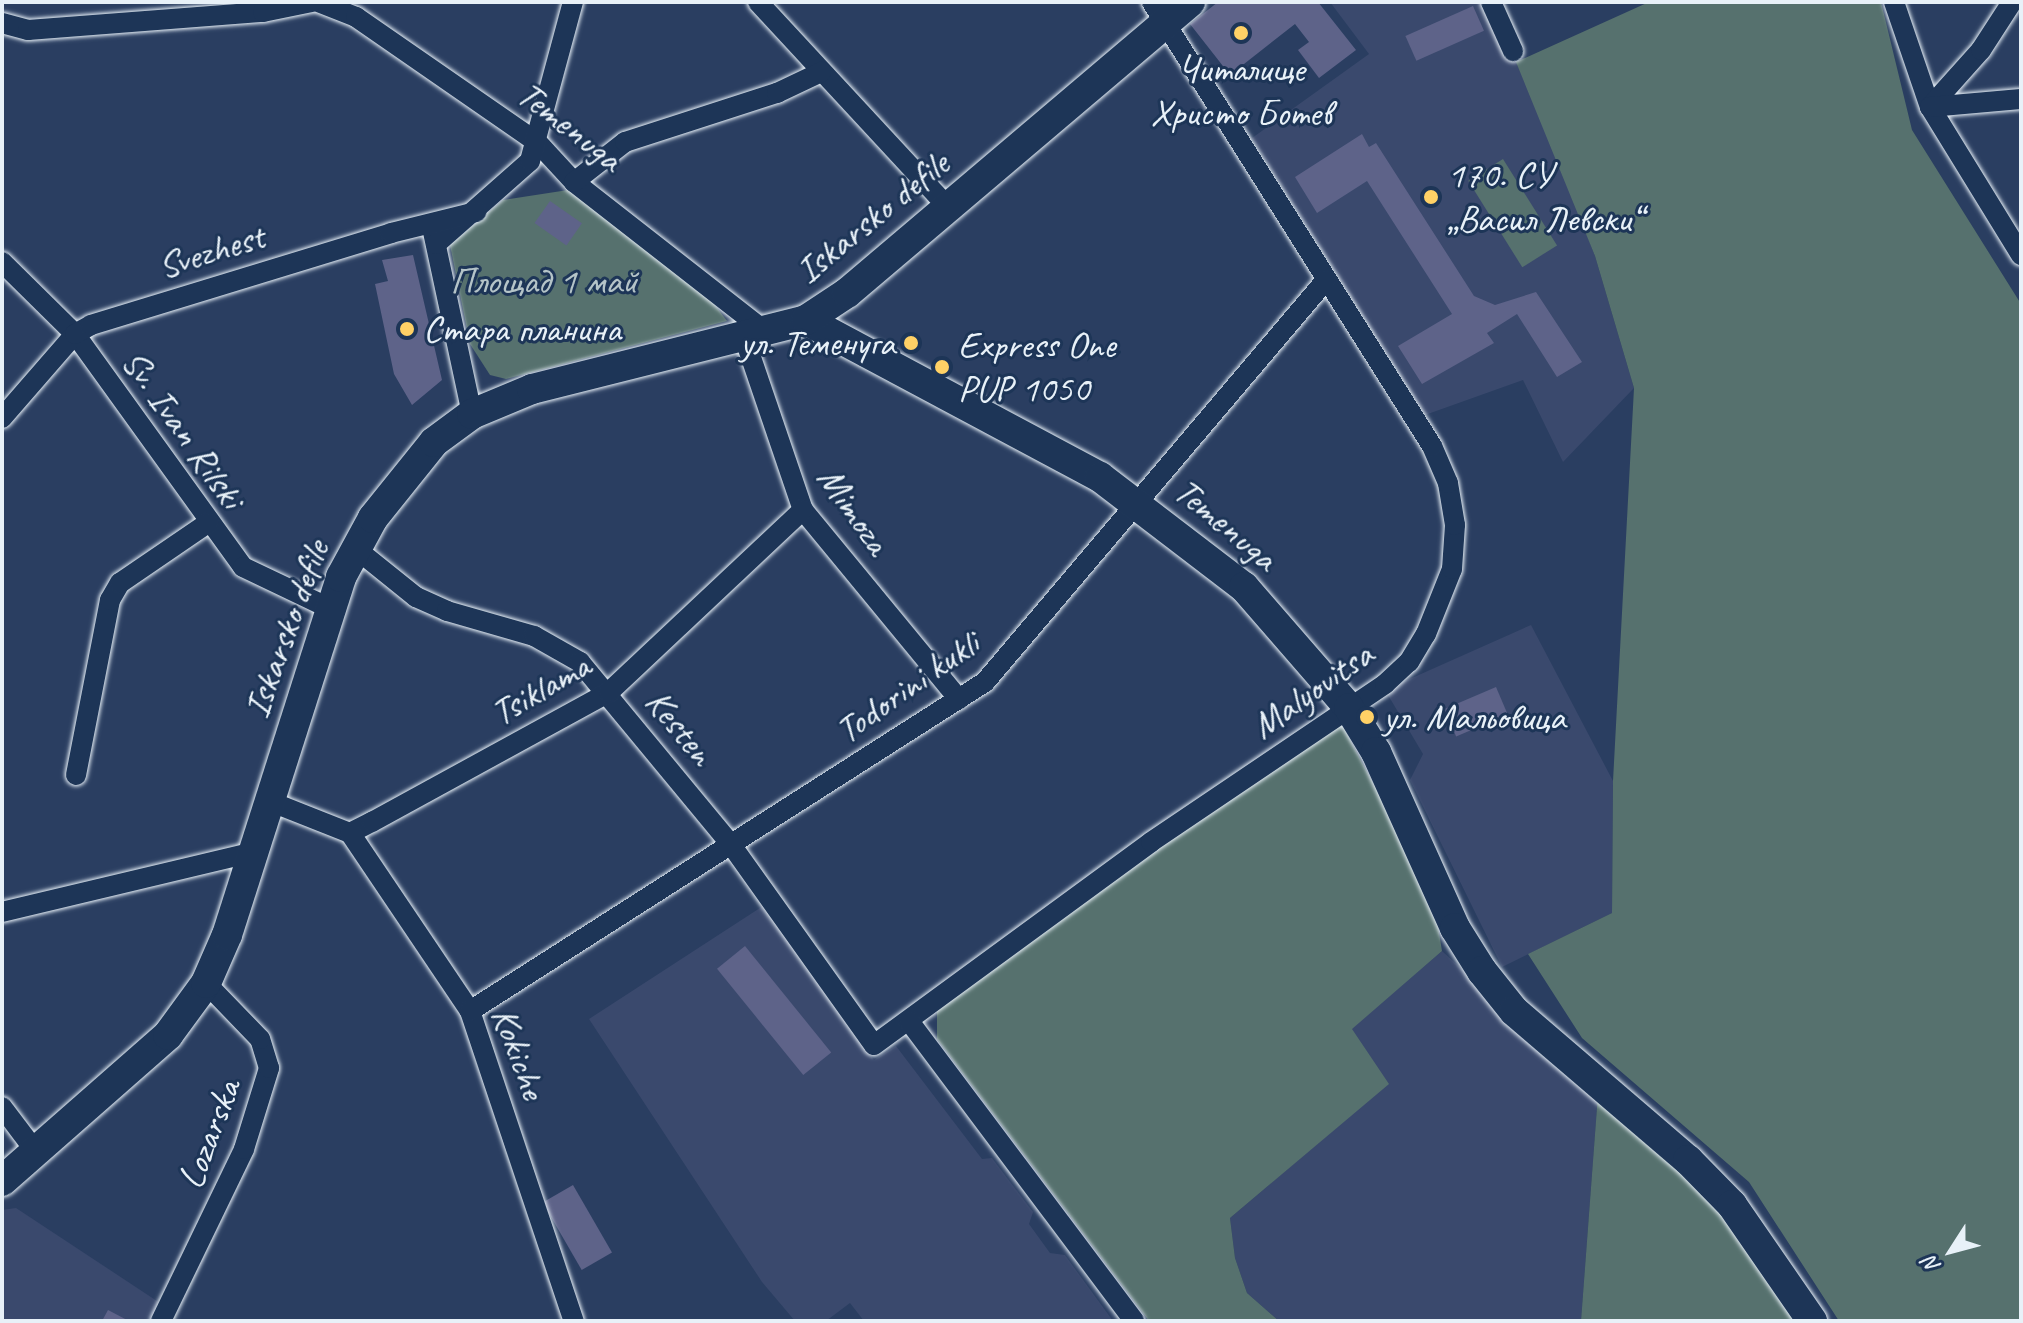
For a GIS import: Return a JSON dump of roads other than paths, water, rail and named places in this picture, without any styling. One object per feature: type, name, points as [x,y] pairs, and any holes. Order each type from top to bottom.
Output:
[{"type":"main road","name":"Iskarsko defile","points":[[2,1181],[168,1035],[206,983],[253,852],[329,608],[355,548],[411,466],[472,414],[532,389],[806,320],[948,207],[1158,12],[1190,2]]},
{"type":"main road","name":"Temenuga","points":[[806,320],[1100,477],[1138,502],[1244,587],[1349,708],[1376,752],[1455,928],[1514,1011],[1732,1205],[1812,1321]]},
{"type":"street","points":[[2,23],[28,30],[263,12],[312,2]]},
{"type":"street","name":"Temenuga","points":[[318,2],[347,11],[538,143],[574,182],[753,331]]},
{"type":"street","points":[[436,244],[517,178],[538,143],[573,2]]},
{"type":"street","points":[[758,2],[948,207]]},
{"type":"street","points":[[1491,2],[1513,51]]},
{"type":"street","points":[[1894,2],[1930,107],[2021,255]]},
{"type":"street","points":[[1930,107],[1981,50],[2012,2]]},
{"type":"street","name":"Malyovitsa","points":[[874,1045],[1151,842],[1349,708],[1409,662],[1426,634],[1452,569],[1455,525],[1448,483],[1432,446],[1158,12]]},
{"type":"street","points":[[574,182],[625,142],[777,93],[821,72]]},
{"type":"street","points":[[1930,107],[2021,99]]},
{"type":"street","name":"Svezhest","points":[[2,418],[75,334],[110,317],[476,212]]},
{"type":"street","points":[[432,224],[472,414]]},
{"type":"street","name":"Sv. Ivan Rilski","points":[[2,262],[75,334],[208,523],[243,567],[329,608]]},
{"type":"street","name":"Todorini kukli","points":[[470,1011],[959,699],[1008,658],[1326,280]]},
{"type":"street","name":"Mimoza","points":[[753,331],[803,510],[959,699]]},
{"type":"street","name":"Tsiklama","points":[[350,833],[609,692],[803,510]]},
{"type":"street","points":[[76,775],[110,600],[120,583],[208,523]]},
{"type":"street","name":"Kesten","points":[[355,548],[416,597],[556,646],[609,692],[732,846],[874,1045]]},
{"type":"street","points":[[269,801],[350,833]]},
{"type":"street","name":"Kokiche","points":[[350,833],[470,1011],[574,1321]]},
{"type":"street","points":[[2,912],[253,852]]},
{"type":"street","name":"Lozarska","points":[[161,1321],[244,1149],[269,1068],[260,1039],[206,983]]},
{"type":"street","points":[[909,1021],[1134,1321]]},
{"type":"street","points":[[2,1107],[36,1152]]},
{"type":"place","name":"Читалище Христо Ботев","points":[[1241,33]]},
{"type":"place","name":"170. СУ „Васил Левски“","points":[[1431,197]]},
{"type":"place","name":"Стара планина","points":[[407,329]]},
{"type":"place","name":"ул. Теменуга","points":[[911,343]]},
{"type":"place","name":"Express One PUP 1050","points":[[942,367]]},
{"type":"place","name":"ул. Мальовица","points":[[1367,717]]},
{"type":"park label","name":"Площад 1 май","points":[[544,281]]}]
